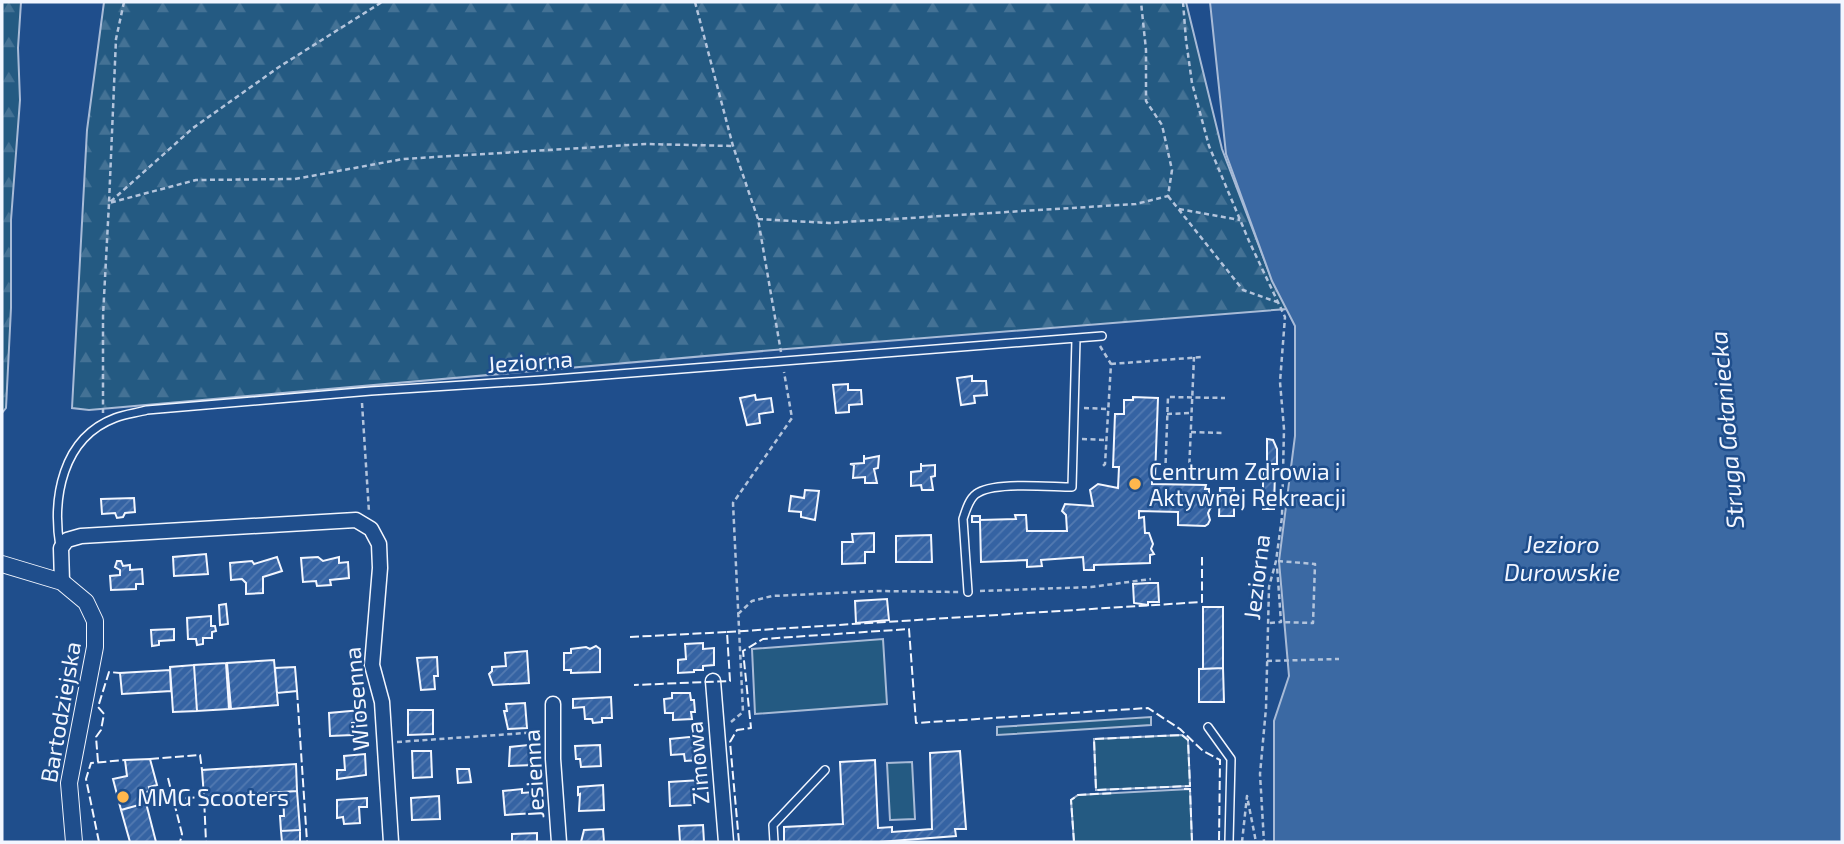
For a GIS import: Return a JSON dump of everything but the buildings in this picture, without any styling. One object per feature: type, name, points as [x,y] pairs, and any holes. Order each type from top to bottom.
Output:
[{"type":"street","points":[[62,582],[61,548],[67,540],[80,536],[356,520],[370,529]]},
{"type":"street","name":"Wiosenna","points":[[370,529],[379,544],[380,568],[372,665],[382,702],[391,842]]},
{"type":"street","name":"Bartodziejska","points":[[2,564],[62,582],[86,602],[97,628],[70,774],[69,808],[74,842]]},
{"type":"street","name":"Zimowa","points":[[713,681],[726,842]]},
{"type":"street","name":"Jesienna","points":[[553,704],[552,760],[559,842]]},
{"type":"lane","name":"Jeziorna","points":[[61,548],[57,525],[57,498],[62,475],[79,446],[89,433],[103,424],[147,410],[1098,336]]},
{"type":"lane","points":[[968,592],[963,519],[966,507],[976,494],[992,487],[1072,487],[1076,339]]},
{"type":"lane","points":[[1208,727],[1231,760],[1228,842]]},
{"type":"lane","points":[[774,842],[773,825],[825,769]]},
{"type":"path","points":[[103,424],[103,316],[116,39],[124,2]]},
{"type":"path","points":[[109,203],[193,128],[279,67],[382,2]]},
{"type":"path","points":[[695,2],[733,146],[758,219],[792,418],[733,503],[743,712],[718,734]]},
{"type":"path","points":[[1141,2],[1146,50],[1146,101],[1161,125],[1172,170],[1168,196],[1243,290],[1277,302]]},
{"type":"path","points":[[1183,2],[1192,83],[1209,146],[1277,302]]},
{"type":"path","points":[[109,203],[196,180],[295,179],[403,159],[646,144],[733,146]]},
{"type":"path","points":[[758,219],[829,223],[1136,204],[1168,196]]},
{"type":"path","points":[[1179,209],[1240,220]]},
{"type":"path","name":"Jeziorna","points":[[1264,842],[1260,774],[1266,708],[1269,587],[1276,561],[1282,517],[1284,429],[1280,382],[1286,317],[1277,302]]},
{"type":"path","points":[[1098,336],[1111,365],[1105,464],[1101,468]]},
{"type":"path","points":[[1189,472],[1194,357]]},
{"type":"path","points":[[1111,365],[1202,357]]},
{"type":"path","points":[[361,392],[370,529]]},
{"type":"path","points":[[1165,480],[1168,397],[1225,398]]},
{"type":"path","points":[[1074,408],[1108,410]]},
{"type":"path","points":[[1167,414],[1192,413]]},
{"type":"path","points":[[1191,432],[1222,433]]},
{"type":"path","points":[[1073,439],[1107,440]]},
{"type":"path","points":[[1268,623],[1313,623],[1315,564],[1276,561],[1281,622]]},
{"type":"path","points":[[738,614],[752,601],[772,596],[1091,587],[1151,579]]},
{"type":"path","points":[[1267,661],[1339,659]]},
{"type":"path","points":[[383,743],[471,735],[553,732]]},
{"type":"path","points":[[1242,842],[1247,796],[1256,842]]},
{"type":"green space","points":[[2,2],[21,2],[18,48],[20,100],[11,220],[11,308],[6,408],[2,413]]},
{"type":"green space","points":[[104,2],[1186,2],[1222,149],[1272,280],[1287,309],[774,350],[89,410],[72,408],[87,130]]},
{"type":"green space","points":[[883,639],[887,704],[755,714],[752,649]]},
{"type":"green space","points":[[1151,717],[1151,725],[997,735],[997,727]]},
{"type":"green space","points":[[1182,735],[1188,740],[1190,786],[1096,790],[1094,739]]},
{"type":"green space","points":[[912,762],[915,819],[890,820],[887,763]]},
{"type":"green space","points":[[1190,789],[1192,842],[1074,842],[1071,800],[1078,795]]},
{"type":"water","name":"Jezioro Durowskie","points":[[1210,2],[1842,2],[1842,842],[1274,842],[1274,721],[1289,676],[1279,561],[1295,436],[1295,326],[1272,281],[1226,154]]},
{"type":"fence","points":[[727,632],[1202,602],[1202,557]]},
{"type":"fence","points":[[739,842],[730,742],[737,730],[751,728],[743,651],[763,639],[909,629],[916,723],[1148,708],[1180,729],[1203,751],[1220,760],[1219,842]]},
{"type":"fence","points":[[630,637],[727,632],[730,681],[634,685]]},
{"type":"fence","points":[[98,762],[96,737],[101,730],[104,714],[98,707],[109,672],[120,673]]},
{"type":"fence","points":[[297,691],[307,842]]},
{"type":"fence","points":[[1182,735],[1188,740],[1190,786],[1096,790],[1094,739],[1182,735]]},
{"type":"fence","points":[[150,759],[200,755],[202,770]]},
{"type":"fence","points":[[99,842],[86,779],[91,763],[125,760]]},
{"type":"fence","points":[[168,778],[182,834],[180,842]]},
{"type":"fence","points":[[1184,789],[1190,789],[1192,842]]},
{"type":"fence","points":[[1074,842],[1071,800],[1078,795],[1114,793]]},
{"type":"fence","points":[[173,799],[204,797],[206,842]]},
{"type":"place","name":"Centrum Zdrowia i Aktywnej Rekreacji","points":[[1135,484]]},
{"type":"place","name":"MMG Scooters","points":[[123,797]]},
{"type":"water label","name":"Struga Gołaniecka","points":[[1726,430]]}]
